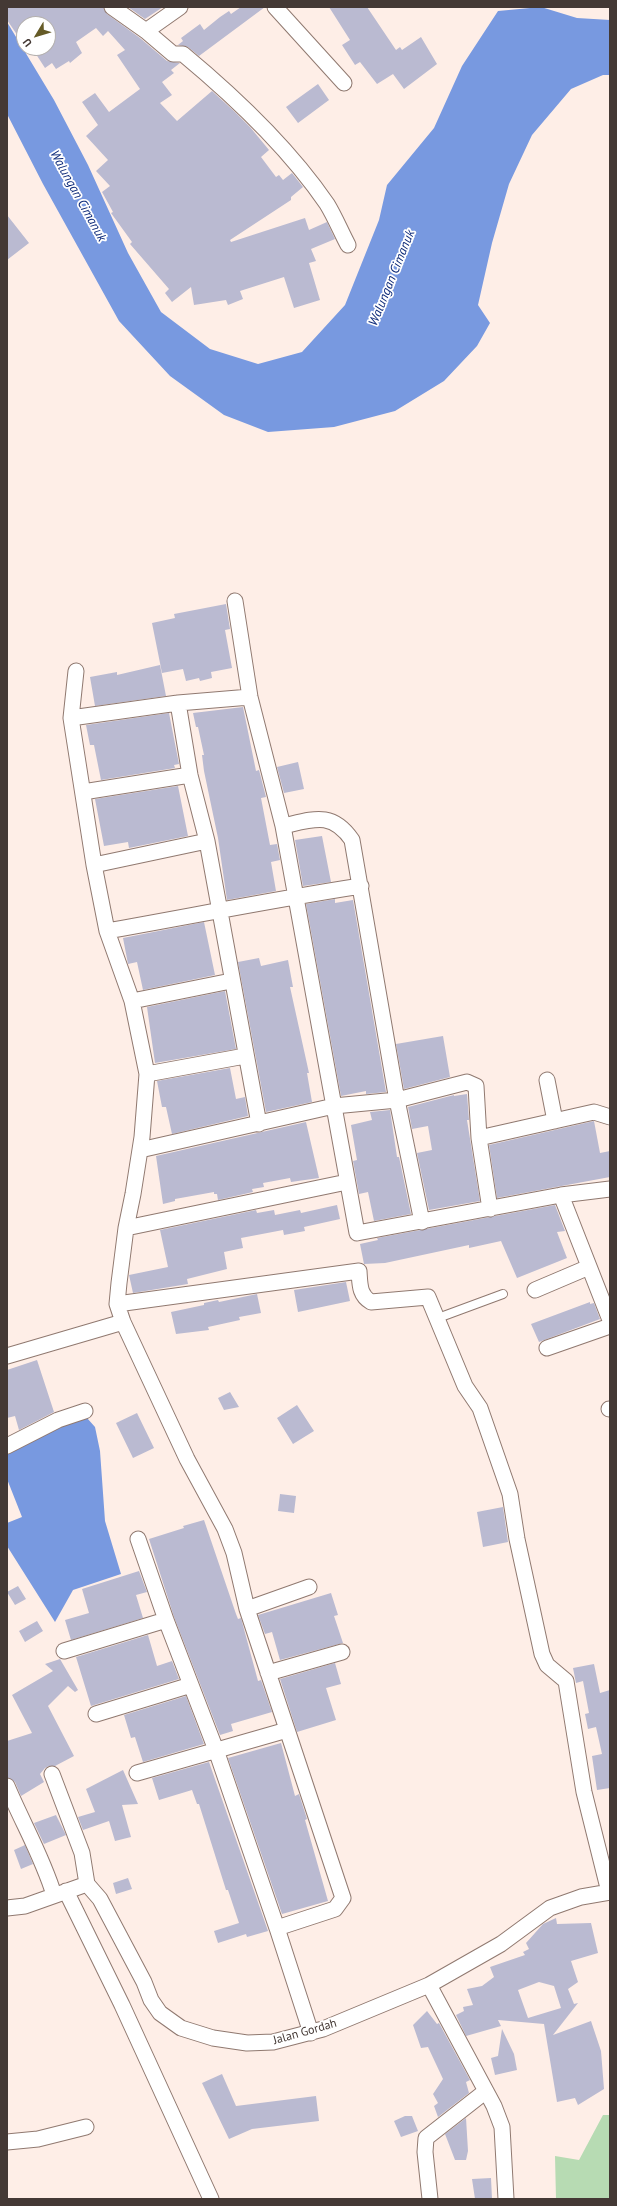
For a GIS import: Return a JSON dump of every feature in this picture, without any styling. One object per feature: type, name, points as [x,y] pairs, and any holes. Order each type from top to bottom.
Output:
[{"type":"street","points":[[112,7],[146,31],[173,54],[183,54],[242,106],[294,163],[320,195],[327,205],[348,245]]},
{"type":"street","points":[[146,31],[180,7]]},
{"type":"street","points":[[275,7],[344,83]]},
{"type":"street","points":[[235,602],[250,697],[283,826],[357,1233],[561,1195],[610,1189]]},
{"type":"street","points":[[76,671],[71,718],[94,865],[107,931],[132,1001],[147,1074],[140,1150],[126,1228],[117,1304],[123,1322],[187,1459],[225,1529],[234,1553],[247,1610],[343,1898],[335,1909],[277,1928]]},
{"type":"street","points":[[71,718],[178,703],[250,697]]},
{"type":"street","points":[[178,703],[190,774],[207,841],[231,981],[258,1124]]},
{"type":"street","points":[[83,792],[190,774]]},
{"type":"street","points":[[283,826],[310,820],[325,819],[337,823],[352,840],[396,1100],[422,1222]]},
{"type":"street","points":[[94,865],[207,841]]},
{"type":"street","points":[[107,931],[220,912],[296,896],[361,886]]},
{"type":"street","points":[[132,1001],[231,981]]},
{"type":"street","points":[[147,1074],[245,1056]]},
{"type":"street","points":[[547,1080],[555,1121]]},
{"type":"street","points":[[140,1150],[334,1106],[396,1100],[467,1082],[476,1086],[479,1138],[490,1209]]},
{"type":"street","points":[[479,1138],[594,1112],[610,1117]]},
{"type":"street","points":[[126,1228],[347,1182]]},
{"type":"street","points":[[561,1195],[610,1320]]},
{"type":"street","points":[[535,1290],[589,1267]]},
{"type":"street","points":[[117,1304],[359,1271],[360,1291],[368,1300],[387,1302],[426,1296],[431,1302],[438,1318],[465,1386],[480,1408],[510,1494],[516,1539],[543,1659],[566,1681],[584,1792],[609,1892]]},
{"type":"street","points":[[7,1356],[123,1322]]},
{"type":"street","points":[[547,1348],[610,1326]]},
{"type":"street","points":[[7,1446],[58,1420],[85,1411]]},
{"type":"street","points":[[138,1539],[166,1620],[216,1750],[311,2032]]},
{"type":"street","points":[[247,1610],[309,1587]]},
{"type":"street","points":[[64,1651],[166,1620]]},
{"type":"street","points":[[268,1673],[342,1652]]},
{"type":"street","points":[[96,1714],[191,1685]]},
{"type":"street","points":[[137,1773],[287,1730]]},
{"type":"street","points":[[7,1908],[25,1906],[87,1884],[82,1853],[52,1774]]},
{"type":"street","points":[[7,1786],[22,1823],[48,1876],[60,1893],[122,2005],[211,2199]]},
{"type":"street","name":"Jalan Gordah","points":[[87,1884],[100,1899],[144,1982],[151,2000],[160,2013],[167,2019],[188,2030],[213,2038],[246,2043],[273,2042],[311,2032],[429,1985],[501,1944],[550,1908],[581,1897],[609,1892]]},
{"type":"street","points":[[429,1985],[486,2091],[502,2127],[506,2199]]},
{"type":"street","points":[[430,2199],[425,2152],[426,2138],[486,2091]]},
{"type":"street","points":[[7,2142],[38,2139],[86,2127]]},
{"type":"lane","points":[[438,1318],[503,1294]]},
{"type":"green space","points":[[603,2115],[610,2115],[610,2199],[556,2199],[555,2156],[579,2160]]},
{"type":"water","name":"Walungan Cimanuk","points":[[541,7],[577,18],[610,20],[610,75],[603,75],[571,89],[532,135],[509,184],[492,243],[478,305],[490,323],[477,346],[444,381],[395,411],[334,427],[268,432],[224,415],[170,376],[119,321],[43,184],[7,114],[7,22],[16,37],[16,56],[27,56],[54,100],[88,165],[128,253],[161,312],[210,349],[258,364],[302,352],[345,305],[379,220],[387,185],[434,128],[462,66],[498,11]]},
{"type":"water","points":[[77,1418],[87,1418],[95,1427],[100,1451],[105,1521],[121,1574],[73,1590],[55,1622],[7,1546],[7,1523],[22,1517],[7,1479],[7,1450]]},
{"type":"building","points":[[7,7],[103,7],[107,14],[140,38],[167,61],[180,63],[171,70],[174,73],[162,82],[172,95],[160,103],[177,121],[212,91],[250,127],[269,150],[261,157],[276,177],[279,175],[283,180],[292,173],[303,187],[291,197],[291,200],[230,240],[231,242],[305,218],[309,230],[327,222],[335,239],[311,249],[316,261],[309,263],[320,300],[294,308],[284,277],[240,291],[243,299],[228,305],[226,300],[194,305],[191,287],[172,302],[165,293],[169,289],[130,244],[132,242],[111,213],[113,212],[102,192],[110,186],[96,171],[108,160],[86,136],[98,125],[82,102],[95,93],[109,112],[140,89],[117,55],[125,50],[108,31],[103,36],[96,28],[76,42],[82,53],[70,63],[69,61],[56,69],[52,63],[45,68],[37,56],[56,56],[56,16],[16,16],[16,33],[7,20]]},
{"type":"building","points":[[128,7],[163,7],[145,19]]},
{"type":"building","points":[[241,7],[265,7],[199,56],[188,47],[178,45],[183,41],[181,38],[200,24],[204,30],[229,11],[231,14]]},
{"type":"building","points":[[329,7],[367,7],[396,50],[400,47],[402,50],[421,37],[437,64],[404,89],[393,74],[377,84],[360,62],[355,65],[342,45],[350,40]]},
{"type":"building","points":[[318,84],[329,100],[298,123],[286,107]]},
{"type":"building","points":[[7,215],[29,243],[7,260]]},
{"type":"building","points":[[226,604],[230,629],[225,630],[232,668],[211,672],[212,678],[200,681],[199,678],[186,681],[183,669],[162,673],[152,623],[175,618],[174,614]]},
{"type":"building","points":[[160,665],[166,696],[95,706],[90,677],[117,672],[117,675]]},
{"type":"building","points":[[243,707],[256,771],[259,770],[266,797],[261,798],[270,845],[277,844],[280,860],[271,862],[276,891],[227,900],[218,838],[204,771],[202,755],[204,755],[198,727],[196,727],[193,713]]},
{"type":"building","points":[[169,713],[179,764],[174,765],[175,768],[101,780],[94,745],[90,745],[86,725]]},
{"type":"building","points":[[298,762],[304,789],[284,793],[277,767]]},
{"type":"building","points":[[178,786],[188,836],[129,848],[128,842],[104,846],[95,799]]},
{"type":"building","points":[[322,836],[331,882],[303,886],[295,840]]},
{"type":"building","points":[[335,899],[335,903],[353,900],[386,1092],[366,1094],[366,1091],[341,1096],[306,904]]},
{"type":"building","points":[[204,922],[215,975],[143,990],[137,962],[128,964],[123,938]]},
{"type":"building","points":[[259,958],[261,966],[288,960],[293,987],[290,987],[309,1073],[307,1073],[312,1102],[266,1112],[238,962]]},
{"type":"building","points":[[225,991],[236,1049],[155,1063],[147,1007]]},
{"type":"building","points":[[443,1036],[450,1077],[404,1089],[396,1044]]},
{"type":"building","points":[[230,1068],[236,1099],[245,1097],[248,1116],[172,1134],[166,1107],[162,1107],[157,1081]]},
{"type":"building","points":[[467,1094],[469,1120],[467,1120],[480,1201],[429,1210],[417,1153],[432,1150],[428,1126],[412,1129],[408,1107],[454,1095]]},
{"type":"building","points":[[390,1110],[397,1157],[399,1157],[411,1214],[374,1221],[368,1192],[359,1194],[353,1161],[357,1160],[351,1125],[372,1120],[370,1112]]},
{"type":"building","points":[[594,1121],[600,1153],[610,1151],[610,1177],[497,1198],[489,1145]]},
{"type":"building","points":[[306,1122],[319,1178],[291,1182],[290,1178],[263,1183],[264,1187],[252,1189],[253,1192],[218,1200],[217,1194],[214,1194],[214,1192],[175,1199],[175,1201],[163,1204],[156,1156]]},
{"type":"building","points":[[337,1205],[340,1219],[304,1227],[305,1231],[284,1235],[283,1230],[241,1238],[243,1248],[224,1252],[227,1269],[187,1279],[188,1284],[133,1293],[129,1275],[168,1267],[160,1230],[256,1210],[257,1213],[274,1210],[275,1215],[300,1210],[301,1213]]},
{"type":"building","points":[[555,1205],[565,1231],[557,1232],[567,1258],[517,1278],[501,1241],[469,1248],[469,1245],[385,1263],[364,1264],[360,1244],[378,1240],[377,1238]]},
{"type":"building","points":[[346,1282],[350,1301],[298,1312],[294,1290]]},
{"type":"building","points":[[257,1294],[261,1313],[239,1317],[240,1320],[208,1327],[209,1330],[176,1334],[171,1312],[204,1305],[204,1303],[218,1300],[219,1302]]},
{"type":"building","points":[[590,1302],[590,1304],[594,1303],[600,1319],[539,1342],[531,1324]]},
{"type":"building","points":[[37,1360],[54,1412],[19,1430],[15,1416],[7,1418],[7,1370]]},
{"type":"building","points":[[230,1392],[239,1407],[224,1410],[218,1398]]},
{"type":"building","points":[[297,1405],[314,1431],[293,1444],[277,1418]]},
{"type":"building","points":[[137,1413],[154,1448],[133,1458],[116,1423]]},
{"type":"building","points":[[280,1494],[296,1496],[294,1513],[278,1511]]},
{"type":"building","points":[[503,1507],[508,1542],[483,1547],[477,1512]]},
{"type":"building","points":[[204,1520],[236,1614],[238,1619],[241,1618],[258,1681],[261,1680],[272,1712],[231,1724],[233,1731],[220,1735],[174,1617],[149,1539]]},
{"type":"building","points":[[139,1571],[147,1592],[136,1595],[143,1618],[71,1640],[65,1620],[89,1613],[82,1589]]},
{"type":"building","points":[[18,1586],[26,1599],[15,1605],[7,1592]]},
{"type":"building","points":[[331,1593],[338,1615],[334,1616],[343,1643],[280,1660],[272,1632],[265,1634],[258,1615]]},
{"type":"building","points":[[37,1621],[43,1631],[25,1642],[19,1631]]},
{"type":"building","points":[[148,1635],[157,1666],[172,1661],[179,1679],[91,1706],[76,1657]]},
{"type":"building","points":[[60,1659],[78,1690],[75,1692],[68,1686],[48,1706],[74,1756],[55,1766],[45,1768],[40,1774],[44,1782],[21,1796],[15,1782],[7,1777],[7,1741],[32,1733],[12,1695],[53,1671],[45,1664]]},
{"type":"building","points":[[335,1663],[341,1684],[326,1688],[336,1720],[297,1732],[280,1679]]},
{"type":"building","points":[[594,1664],[600,1693],[610,1690],[610,1788],[597,1790],[592,1756],[602,1754],[596,1727],[588,1729],[585,1714],[589,1713],[583,1681],[576,1683],[573,1668]]},
{"type":"building","points":[[186,1696],[204,1744],[143,1762],[135,1737],[131,1738],[124,1715]]},
{"type":"building","points":[[281,1743],[295,1796],[299,1794],[307,1819],[305,1820],[328,1901],[282,1914],[228,1758]]},
{"type":"building","points":[[209,1762],[268,1931],[247,1937],[246,1934],[218,1943],[214,1931],[239,1923],[228,1890],[226,1890],[199,1804],[197,1804],[192,1790],[159,1800],[152,1778]]},
{"type":"building","points":[[123,1770],[138,1804],[122,1805],[131,1837],[115,1841],[109,1821],[83,1830],[78,1817],[95,1812],[86,1789]]},
{"type":"building","points":[[56,1815],[66,1835],[44,1844],[34,1823]]},
{"type":"building","points":[[25,1845],[33,1864],[21,1869],[14,1850]]},
{"type":"building","points":[[128,1878],[132,1889],[116,1894],[113,1883]]},
{"type":"building","points":[[556,1918],[557,1924],[591,1923],[598,1953],[571,1961],[578,1982],[568,1989],[574,2004],[578,2003],[553,2035],[591,2021],[601,2051],[604,2089],[578,2105],[575,2098],[557,2102],[544,2024],[498,2020],[501,2026],[466,2036],[456,2015],[464,2011],[463,2007],[473,2005],[467,1989],[482,1986],[494,1977],[490,1967],[525,1955],[523,1952],[529,1949],[526,1943],[543,1924]],"holes":[[[539,1982],[554,1986],[561,2008],[528,2018],[518,1990]]]},
{"type":"building","points":[[427,2011],[437,2024],[439,2023],[470,2080],[466,2082],[469,2093],[438,2117],[434,2106],[438,2103],[433,2094],[443,2079],[428,2047],[421,2048],[413,2025]]},
{"type":"building","points":[[502,2029],[514,2054],[517,2070],[495,2075],[491,2058],[498,2056]]},
{"type":"building","points":[[222,2074],[236,2106],[316,2096],[319,2121],[252,2129],[229,2139],[202,2083]]},
{"type":"building","points":[[405,2116],[412,2116],[418,2131],[401,2137],[394,2121]]},
{"type":"building","points":[[466,2118],[468,2151],[466,2160],[455,2160],[445,2134]]},
{"type":"building","points":[[491,2178],[492,2199],[475,2199],[472,2179]]}]
